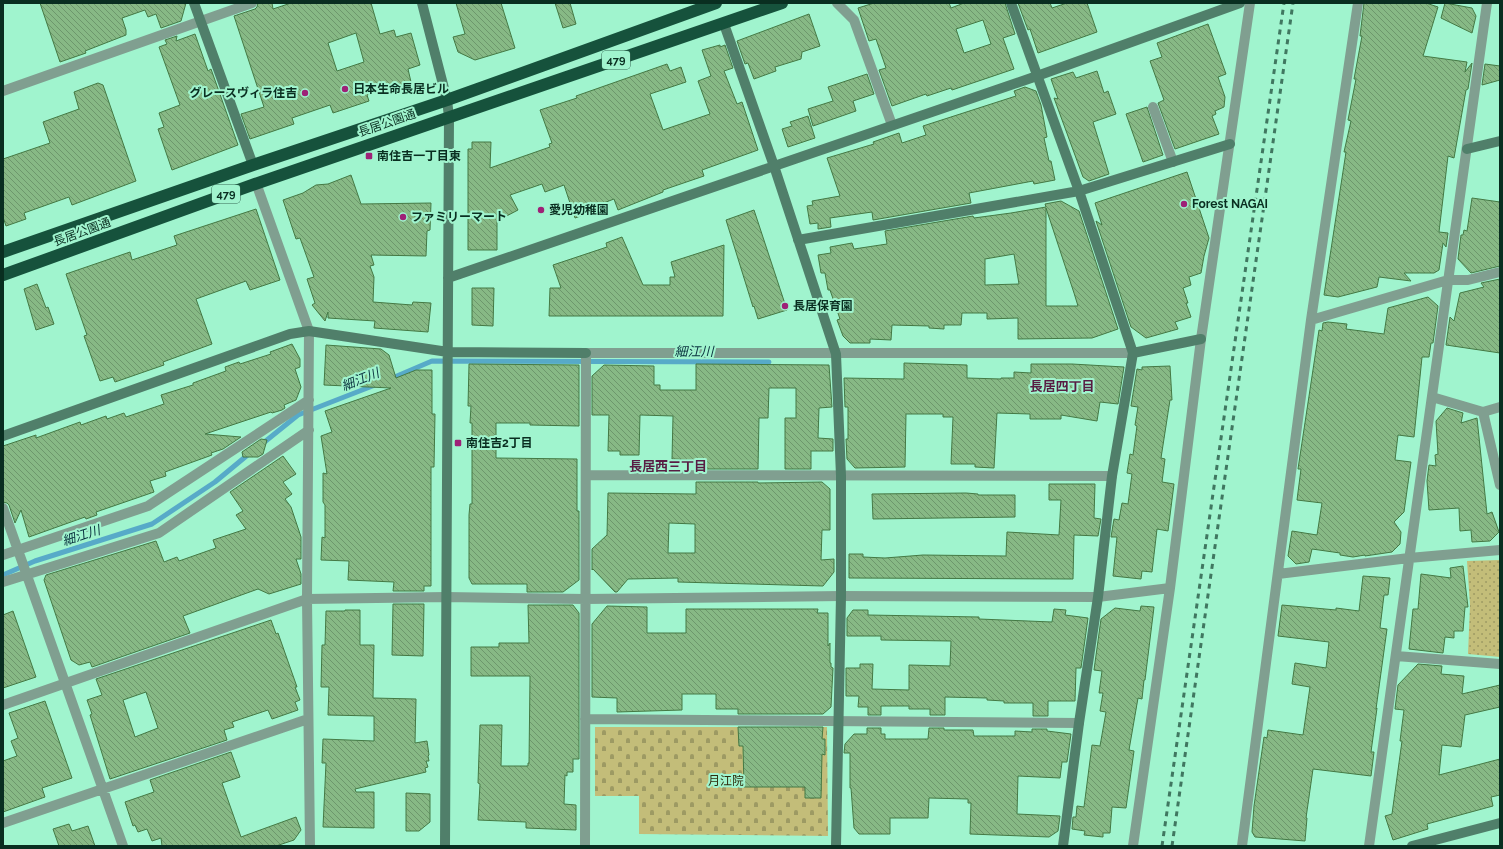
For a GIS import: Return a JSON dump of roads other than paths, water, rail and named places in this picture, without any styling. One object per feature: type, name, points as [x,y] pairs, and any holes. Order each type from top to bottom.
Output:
[{"type":"highway","name":"長居公園通","points":[[3,252],[253,165],[447,100],[716,3]]},
{"type":"highway","name":"長居公園通","points":[[3,275],[256,183],[782,3]]},
{"type":"street","points":[[194,3],[253,165]]},
{"type":"street","points":[[3,91],[252,3]]},
{"type":"street","points":[[422,3],[447,100],[449,117],[445,846]]},
{"type":"street","points":[[837,3],[854,20],[892,126]]},
{"type":"street","points":[[1011,3],[1079,191],[1133,353],[1112,476],[1098,597],[1078,723],[1062,846]]},
{"type":"street","points":[[448,278],[1037,76],[1240,3]]},
{"type":"street","points":[[1133,846],[1170,588],[1202,339],[1250,3]]},
{"type":"street","points":[[1242,846],[1311,320],[1358,3]]},
{"type":"street","points":[[1369,846],[1487,3]]},
{"type":"street","points":[[724,24],[774,166],[836,354],[841,476],[841,596],[836,846]]},
{"type":"street","points":[[1153,108],[1173,162]]},
{"type":"street","points":[[1467,150],[1500,141]]},
{"type":"street","points":[[798,240],[1079,191],[1230,144]]},
{"type":"street","points":[[256,183],[309,331],[307,599],[310,846]]},
{"type":"street","points":[[1311,320],[1448,280],[1468,280],[1500,272]]},
{"type":"street","points":[[3,436],[290,334],[309,331],[448,352],[836,354],[1133,353],[1202,339]]},
{"type":"street","points":[[585,846],[586,353]]},
{"type":"street","points":[[1432,397],[1483,412],[1500,407]]},
{"type":"street","points":[[3,555],[148,506],[309,400]]},
{"type":"street","points":[[1483,412],[1500,485]]},
{"type":"street","points":[[3,582],[159,533],[308,430]]},
{"type":"street","points":[[586,475],[1112,476]]},
{"type":"street","points":[[3,508],[123,846]]},
{"type":"street","points":[[1278,574],[1409,558],[1500,550]]},
{"type":"street","points":[[3,705],[307,599],[446,597],[586,599],[841,596],[1098,597],[1170,588]]},
{"type":"street","points":[[1396,656],[1500,664]]},
{"type":"street","points":[[3,824],[308,719]]},
{"type":"street","points":[[585,719],[1078,723]]},
{"type":"street","points":[[1412,846],[1500,823]]},
{"type":"waterway","name":"細江川","points":[[390,379],[432,361],[769,362]]},
{"type":"waterway","name":"細江川","points":[[262,444],[298,415],[375,385]]},
{"type":"waterway","name":"細江川","points":[[3,575],[35,561],[152,524],[215,482],[250,453]]},
{"type":"railway","points":[[1162,846],[1284,3]]},
{"type":"railway","points":[[1172,846],[1293,3]]},
{"type":"place","name":"日本生命長居ビル","points":[[345,89]]},
{"type":"place","name":"グレースヴィラ住吉","points":[[305,93]]},
{"type":"place","name":"南住吉一丁目東","points":[[369,156]]},
{"type":"place","name":"Forest NAGAI","points":[[1184,204]]},
{"type":"place","name":"愛児幼稚園","points":[[541,210]]},
{"type":"place","name":"ファミリーマート","points":[[403,217]]},
{"type":"place","name":"長居保育園","points":[[785,306]]},
{"type":"place","name":"南住吉2丁目","points":[[458,443]]},
{"type":"district","name":"長居四丁目","points":[[1062,386]]},
{"type":"district","name":"長居西三丁目","points":[[668,466]]},
{"type":"park label","name":"月江院","points":[[726,781]]}]
